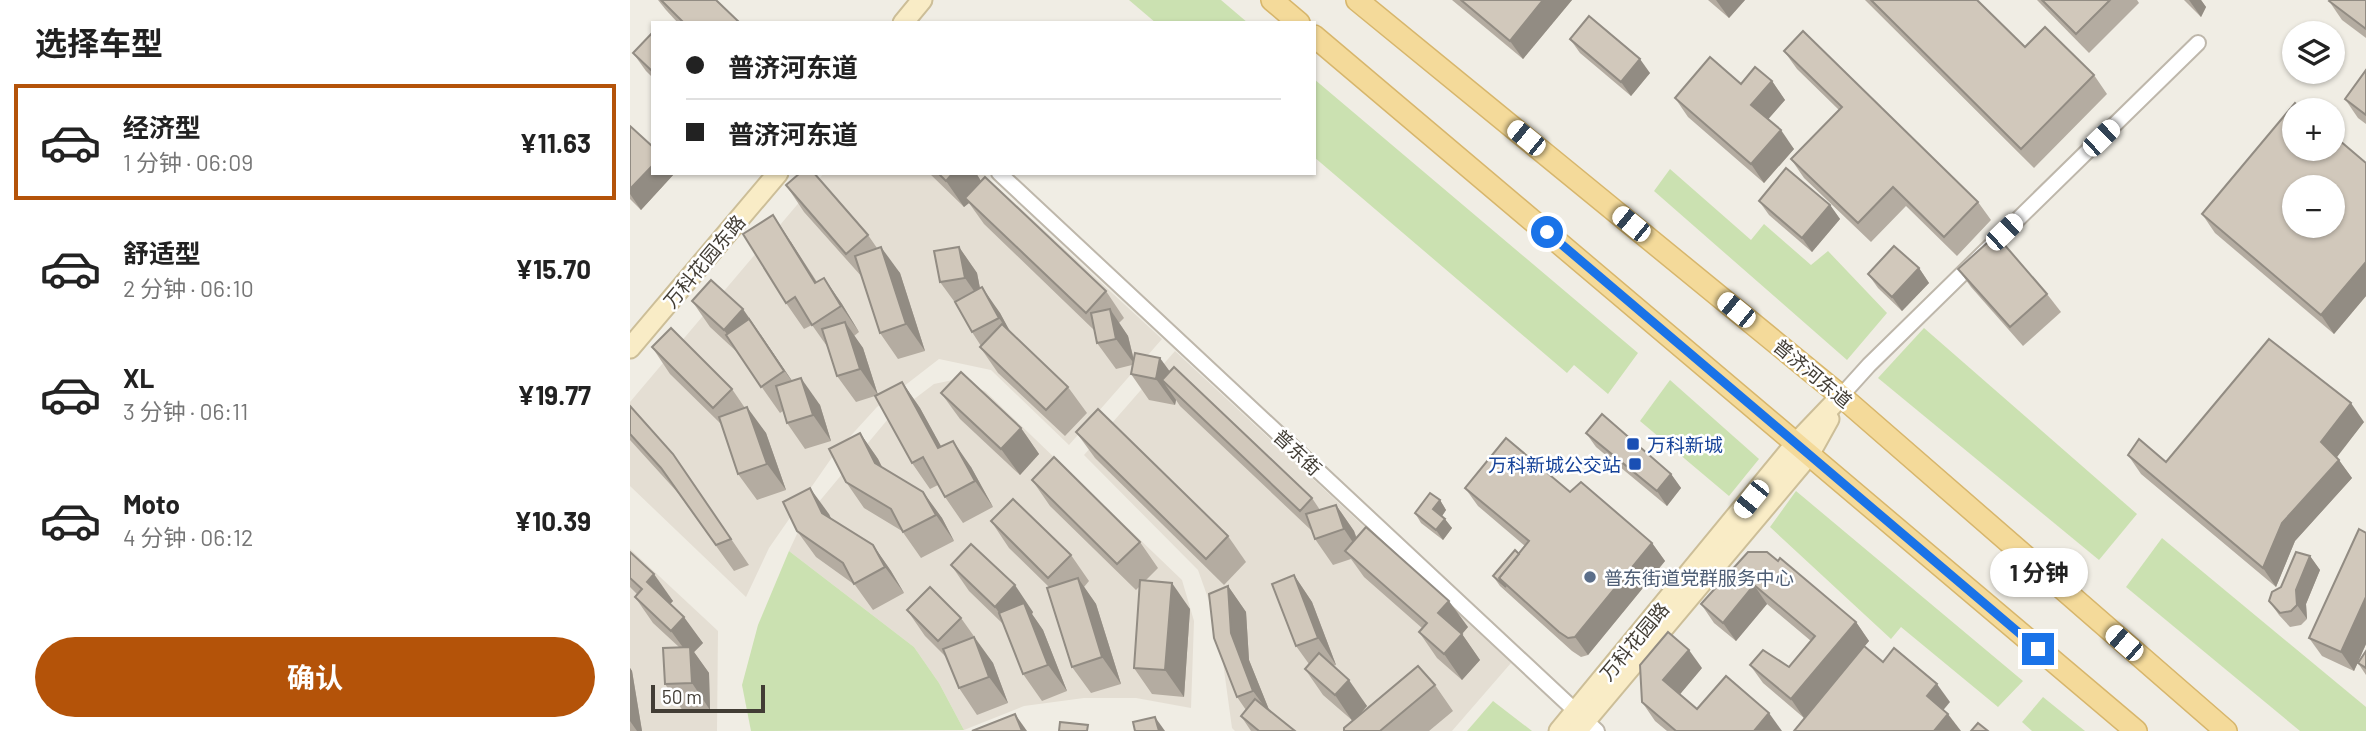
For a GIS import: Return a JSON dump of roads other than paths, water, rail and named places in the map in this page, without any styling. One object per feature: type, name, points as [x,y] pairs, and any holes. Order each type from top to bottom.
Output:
[{"type":"main road","points":[[1272,0],[1297,21]]},
{"type":"main road","name":"普济河东道","points":[[1357,0],[1841,396],[2226,731]]},
{"type":"main road","points":[[1316,38],[2136,731]]},
{"type":"street","points":[[905,21],[922,0]]},
{"type":"street","points":[[1841,396],[1869,365],[2198,43]]},
{"type":"street","name":"万科花园东路","points":[[630,348],[776,175]]},
{"type":"street","name":"普东街","points":[[1001,175],[1584,724]]},
{"type":"street","name":"万科花园路","points":[[1559,731],[1584,724],[1841,396]]},
{"type":"place","name":"万科新城","points":[[1633,444]]},
{"type":"place","name":"万科新城公交站","points":[[1635,464]]},
{"type":"place","name":"普东街道党群服务中心","points":[[1590,577]]}]
